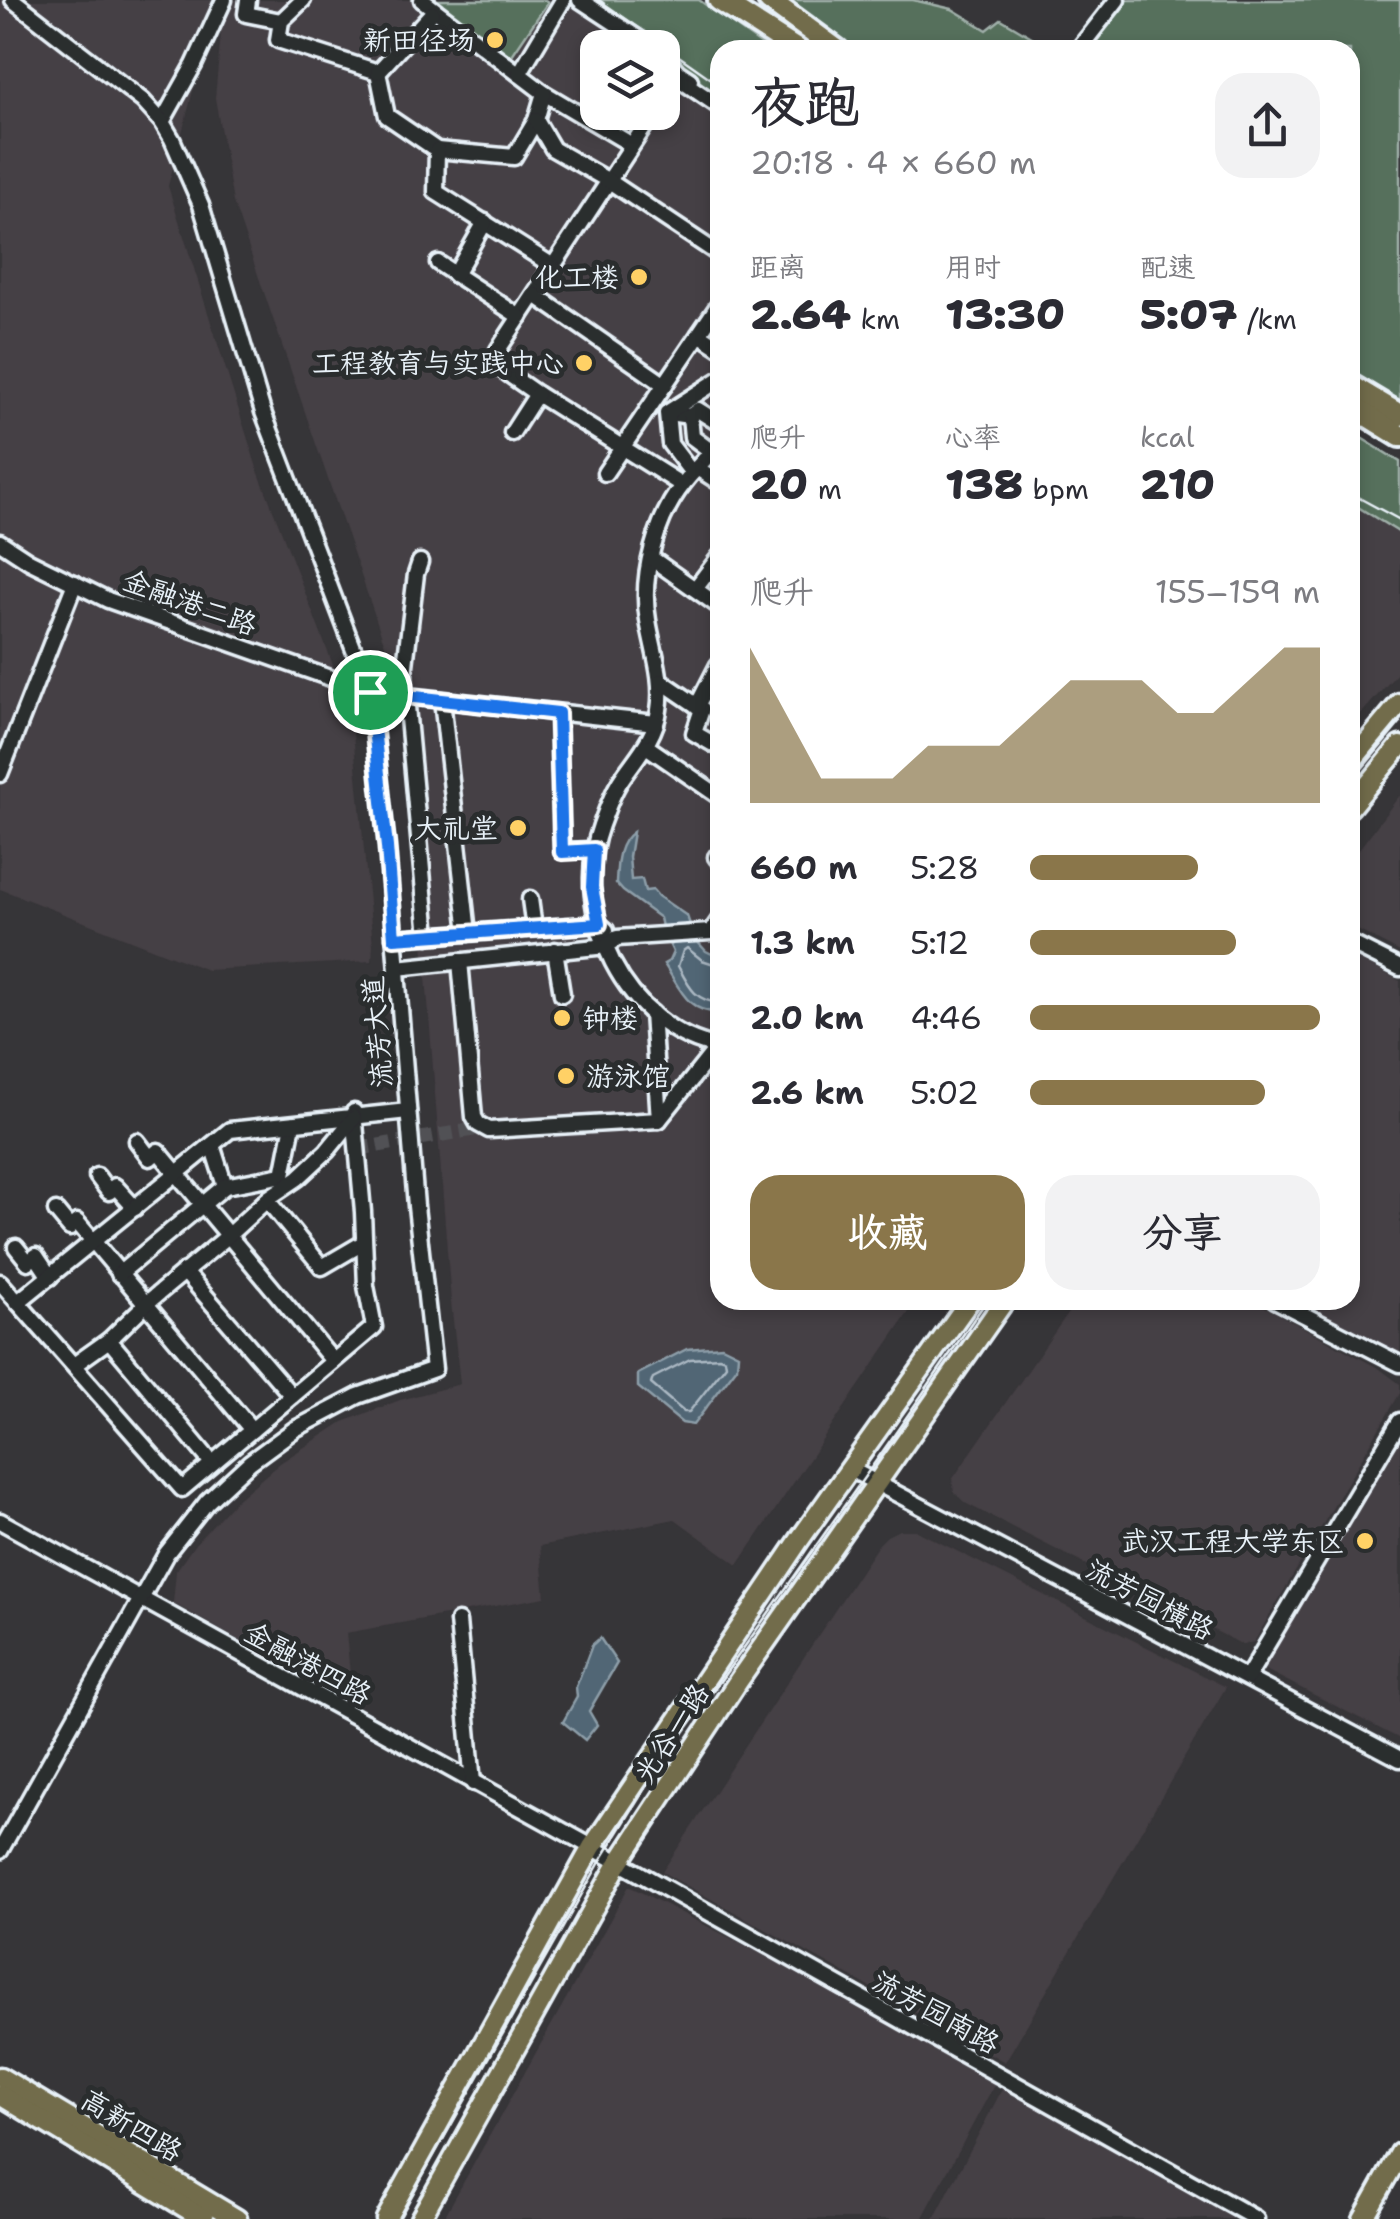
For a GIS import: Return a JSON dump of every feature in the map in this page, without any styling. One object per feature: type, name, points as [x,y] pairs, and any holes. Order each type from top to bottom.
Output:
[{"type":"highway","points":[[720,0],[783,40]]},
{"type":"highway","points":[[735,0],[786,40]]},
{"type":"highway","points":[[768,0],[823,40]]},
{"type":"highway","points":[[1360,391],[1400,415]]},
{"type":"highway","points":[[1360,412],[1400,436]]},
{"type":"main road","points":[[1360,750],[1400,702]]},
{"type":"main road","points":[[1360,795],[1400,746]]},
{"type":"main road","name":"光谷一路","points":[[378,2219],[390,2212],[592,1847],[800,1539],[963,1310]]},
{"type":"main road","name":"光谷一路","points":[[420,2219],[618,1864],[739,1680],[998,1310]]},
{"type":"main road","name":"高新四路","points":[[0,2078],[236,2219]]},
{"type":"main road","name":"高新四路","points":[[0,2095],[204,2219]]},
{"type":"main road","points":[[1363,2219],[1400,2153]]},
{"type":"street","name":"流芳大道","points":[[13,0],[143,101],[172,139],[202,204],[263,412],[370,692],[434,1369],[325,1411],[260,1453],[190,1522],[140,1599]]},
{"type":"street","points":[[162,122],[224,0]]},
{"type":"street","points":[[248,0],[246,14],[280,21]]},
{"type":"street","points":[[303,0],[280,21],[278,40],[378,72]]},
{"type":"street","points":[[422,0],[544,93],[632,145]]},
{"type":"street","points":[[519,74],[563,0]]},
{"type":"street","points":[[580,0],[626,30]]},
{"type":"street","points":[[1086,40],[1117,0]]},
{"type":"street","points":[[378,72],[432,13]]},
{"type":"street","points":[[378,72],[387,116],[436,150],[514,157],[536,120],[544,93]]},
{"type":"street","points":[[680,73],[710,96]]},
{"type":"street","points":[[680,79],[710,97]]},
{"type":"street","points":[[536,120],[552,149],[609,181],[710,248]]},
{"type":"street","points":[[642,130],[495,356],[494,364],[622,448],[710,481]]},
{"type":"street","points":[[436,150],[436,192],[554,266]]},
{"type":"street","points":[[456,274],[484,222]]},
{"type":"street","points":[[438,263],[520,317]]},
{"type":"street","points":[[534,295],[665,385]]},
{"type":"street","points":[[604,473],[710,318]]},
{"type":"street","points":[[699,334],[710,341]]},
{"type":"street","points":[[667,413],[710,385]]},
{"type":"street","points":[[512,433],[537,394]]},
{"type":"street","points":[[647,411],[690,416],[698,410],[710,416]]},
{"type":"street","points":[[667,413],[670,444],[690,475]]},
{"type":"street","points":[[690,416],[692,437],[710,445]]},
{"type":"street","points":[[710,449],[663,521],[651,558],[647,614],[660,682],[660,707],[646,746],[620,782],[601,824],[594,850],[592,887],[599,924],[611,942],[624,981],[652,1014],[692,1038],[710,1043]]},
{"type":"street","name":"金融港二路","points":[[0,542],[108,600],[370,692],[656,724]]},
{"type":"street","points":[[651,558],[710,600]]},
{"type":"street","points":[[420,562],[404,674],[428,936]]},
{"type":"street","points":[[695,589],[710,569]]},
{"type":"street","points":[[0,774],[75,583]]},
{"type":"street","points":[[697,706],[710,681]]},
{"type":"street","points":[[660,682],[702,709],[694,734],[710,743]]},
{"type":"street","points":[[442,700],[468,933]]},
{"type":"street","points":[[558,713],[562,852],[594,850]]},
{"type":"street","points":[[646,746],[710,790]]},
{"type":"street","points":[[530,900],[534,928]]},
{"type":"street","points":[[394,938],[599,924]]},
{"type":"street","points":[[397,968],[710,932]]},
{"type":"street","points":[[1360,948],[1400,968]]},
{"type":"street","points":[[555,950],[562,994]]},
{"type":"street","points":[[460,961],[474,1117],[478,1124],[489,1130],[586,1118],[659,1120]]},
{"type":"street","points":[[652,1014],[659,1120]]},
{"type":"street","points":[[659,1120],[710,1057]]},
{"type":"street","points":[[18,1302],[177,1174],[213,1138],[230,1130],[408,1111]]},
{"type":"street","points":[[74,1365],[298,1178],[354,1115]]},
{"type":"street","points":[[0,1282],[182,1488],[374,1327],[368,1304],[354,1115]]},
{"type":"street","points":[[119,1274],[225,1186],[282,1175],[294,1124]]},
{"type":"street","points":[[213,1138],[225,1186]]},
{"type":"street","points":[[137,1141],[150,1158],[158,1151],[333,1361]]},
{"type":"street","points":[[97,1176],[110,1192],[115,1186],[135,1208]]},
{"type":"street","points":[[267,1200],[322,1266],[363,1243]]},
{"type":"street","points":[[56,1211],[70,1228],[77,1222],[252,1430]]},
{"type":"street","points":[[16,1248],[28,1262],[36,1256],[50,1277]]},
{"type":"street","points":[[184,1270],[292,1396]]},
{"type":"street","points":[[1294,1310],[1400,1364]]},
{"type":"street","points":[[108,1340],[212,1463]]},
{"type":"street","points":[[1247,1678],[1400,1421]]},
{"type":"street","name":"流芳园横路","points":[[850,1469],[1400,1759]]},
{"type":"street","name":"金融港四路","points":[[0,1521],[592,1847]]},
{"type":"street","points":[[0,1851],[140,1599]]},
{"type":"street","points":[[458,1621],[473,1783]]},
{"type":"street","name":"流芳园南路","points":[[592,1847],[1256,2219]]},
{"type":"shaded area","points":[[0,0],[217,0],[168,186],[257,468],[351,712],[372,961],[207,970],[0,889]]},
{"type":"shaded area","points":[[224,0],[574,0],[620,30],[580,30],[580,130],[680,130],[680,70],[710,90],[710,1310],[910,1310],[738,1565],[675,1519],[540,1546],[545,1597],[346,1633],[353,1704],[173,1603],[176,1571],[195,1544],[233,1503],[280,1463],[343,1422],[400,1400],[460,1384],[401,692],[233,202],[215,98]]},
{"type":"shaded area","points":[[1360,508],[1400,533],[1400,670],[1361,714]]},
{"type":"shaded area","points":[[1400,795],[1400,952],[1360,931],[1360,848]]},
{"type":"shaded area","points":[[1360,960],[1400,981],[1400,1355],[1314,1310],[1360,1310]]},
{"type":"shaded area","points":[[1070,1310],[1271,1310],[1380,1369],[1400,1384],[1400,1393],[1254,1642],[1243,1645],[965,1503],[954,1492],[952,1480]]},
{"type":"shaded area","name":"武汉工程大学东区","points":[[1400,1417],[1400,1739],[1258,1666]]},
{"type":"shaded area","points":[[899,1530],[915,1530],[1226,1687],[1005,2062],[662,1872],[878,1545]]},
{"type":"shaded area","points":[[629,1886],[999,2076],[922,2219],[443,2219]]},
{"type":"shaded area","points":[[1007,2080],[1233,2219],[934,2219]]},
{"type":"green space","name":"新田径场","points":[[414,0],[545,0],[548,2],[504,67]]},
{"type":"green space","points":[[574,0],[699,0],[755,40],[710,40],[710,90],[680,70],[680,30],[620,30]]},
{"type":"green space","points":[[785,0],[913,0],[952,9],[987,30],[1001,19],[1037,40],[843,40]]},
{"type":"green space","points":[[1123,0],[1400,0],[1400,405],[1360,381],[1360,40],[1094,40]]},
{"type":"green space","points":[[1360,437],[1400,462],[1400,533],[1360,508]]},
{"type":"water","points":[[633,832],[631,880],[642,879],[645,891],[653,890],[687,916],[695,939],[710,953],[710,1011],[686,998],[664,964],[673,952],[660,918],[616,883],[621,848]]},
{"type":"water","points":[[722,1346],[738,1354],[737,1367],[693,1425],[682,1423],[638,1387],[638,1374],[687,1349]]},
{"type":"water","points":[[600,1638],[617,1663],[589,1711],[597,1725],[585,1740],[563,1722],[577,1697],[576,1687],[592,1645]]},
{"type":"tunnel","points":[[357,1149],[483,1128]]},
{"type":"tram line","points":[[599,0],[710,78]]},
{"type":"tram line","points":[[1360,498],[1400,520]]},
{"type":"tram line","points":[[1360,771],[1400,723]]},
{"type":"tram line","points":[[398,2219],[651,1779],[980,1310]]},
{"type":"place","name":"新田径场","points":[[495,40]]},
{"type":"place","name":"化工楼","points":[[639,277]]},
{"type":"place","name":"工程教育与实践中心","points":[[584,363]]},
{"type":"place","name":"大礼堂","points":[[518,828]]},
{"type":"place","name":"钟楼","points":[[562,1018]]},
{"type":"place","name":"游泳馆","points":[[566,1076]]},
{"type":"place","name":"武汉工程大学东区","points":[[1365,1541]]},
{"type":"route","points":[[370,692],[558,713],[562,852],[594,850],[592,887],[599,924],[394,938],[370,692]]}]
